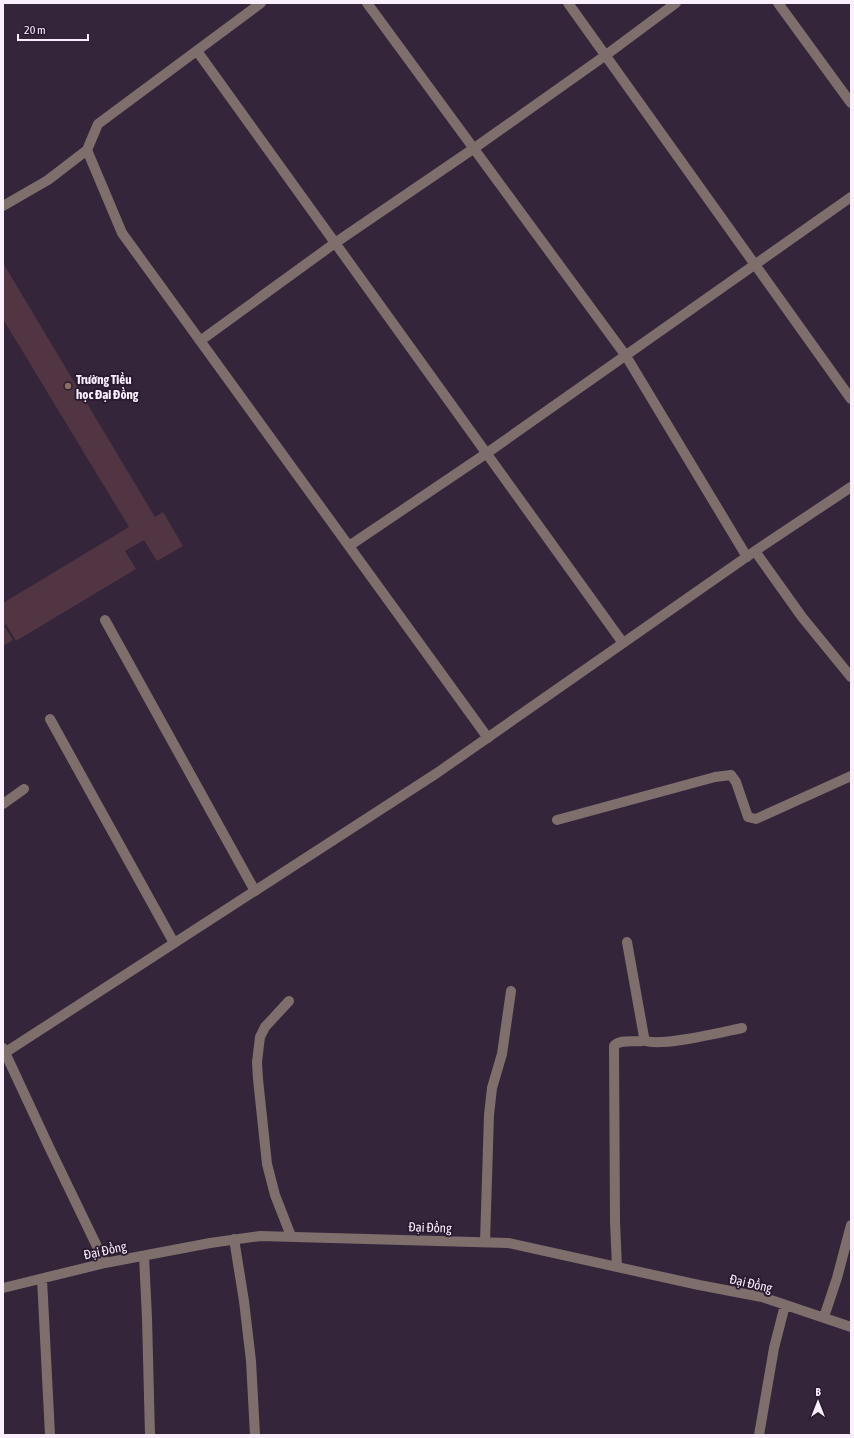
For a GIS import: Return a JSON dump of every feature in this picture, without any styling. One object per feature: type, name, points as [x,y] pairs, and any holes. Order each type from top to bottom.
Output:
[{"type":"street","points":[[3,206],[48,180],[87,150],[98,124],[261,3]]},
{"type":"street","points":[[367,3],[626,356],[751,554],[851,677]]},
{"type":"street","points":[[568,3],[851,399]]},
{"type":"street","points":[[200,341],[335,243],[473,149],[606,55],[676,3]]},
{"type":"street","points":[[778,3],[851,103]]},
{"type":"street","points":[[197,51],[623,643]]},
{"type":"street","points":[[87,150],[122,233],[488,738]]},
{"type":"street","points":[[349,546],[487,453],[851,198]]},
{"type":"street","points":[[105,1263],[4,1050],[174,944],[437,774],[751,554],[851,487]]},
{"type":"street","points":[[105,620],[255,891]]},
{"type":"street","points":[[50,719],[174,944]]},
{"type":"street","points":[[557,820],[715,777],[731,775],[736,782],[748,817],[756,819],[851,776]]},
{"type":"street","points":[[3,804],[24,789]]},
{"type":"street","points":[[627,942],[644,1037],[643,1040]]},
{"type":"street","points":[[485,1242],[489,1115],[492,1088],[502,1054],[511,991]]},
{"type":"street","points":[[289,1001],[266,1027],[260,1037],[257,1062],[267,1164],[275,1195],[291,1236]]},
{"type":"street","points":[[617,1267],[615,1222],[615,1044],[619,1042],[643,1040],[650,1042],[670,1042],[742,1028]]},
{"type":"street","points":[[824,1318],[837,1278],[851,1225]]},
{"type":"street","name":"Đại Đồng","points":[[3,1288],[105,1263],[234,1239],[260,1236],[508,1242],[617,1267],[762,1297],[851,1327]]},
{"type":"street","points":[[234,1239],[244,1301],[251,1361],[256,1435]]},
{"type":"street","points":[[144,1256],[150,1435]]},
{"type":"street","points":[[42,1279],[50,1435]]},
{"type":"street","points":[[759,1435],[774,1348],[785,1305]]},
{"type":"building","points":[[3,263],[155,517],[163,512],[183,546],[157,561],[144,540],[125,551],[136,569],[16,641],[6,624],[4,626],[13,640],[3,646],[3,603],[129,527],[3,319]]},
{"type":"place","name":"Trường Tiểu học Đại Đồng","points":[[68,386]]}]
